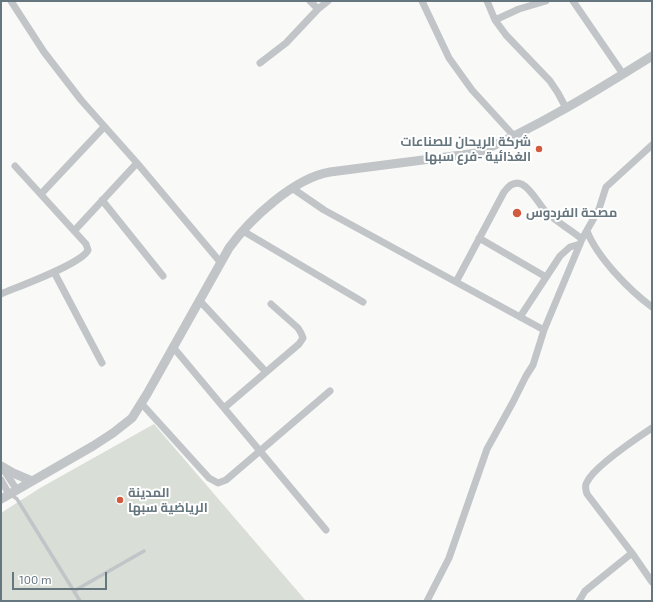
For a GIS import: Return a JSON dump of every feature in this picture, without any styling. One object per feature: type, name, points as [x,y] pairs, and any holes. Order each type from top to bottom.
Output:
[{"type":"street","points":[[10,1],[62,76],[221,263]]},
{"type":"street","points":[[310,1],[318,9]]},
{"type":"street","points":[[260,63],[286,43],[318,9],[328,1]]},
{"type":"street","points":[[422,1],[449,58],[472,90],[514,136]]},
{"type":"street","points":[[487,1],[496,20],[514,45],[550,81],[566,108]]},
{"type":"street","points":[[496,20],[519,9],[546,1]]},
{"type":"street","points":[[573,1],[623,74]]},
{"type":"street","points":[[1,499],[14,494],[32,481],[113,433],[132,418],[229,248],[243,231],[292,188],[320,174],[370,166],[477,153],[514,136],[566,108],[652,56]]},
{"type":"street","points":[[41,194],[104,127]]},
{"type":"street","points":[[427,601],[449,558],[487,449],[533,365],[544,330],[581,241],[599,209],[606,187],[652,145]]},
{"type":"street","points":[[74,231],[137,163]]},
{"type":"street","points":[[1,294],[54,272],[81,258],[87,252],[88,248],[15,166]]},
{"type":"street","points":[[456,282],[504,192],[508,187],[515,183],[526,187],[548,213],[581,241]]},
{"type":"street","points":[[292,188],[324,210],[544,330]]},
{"type":"street","points":[[102,200],[163,276]]},
{"type":"street","points":[[243,231],[363,302]]},
{"type":"street","points":[[587,231],[594,247],[605,260],[625,282],[652,307]]},
{"type":"street","points":[[479,238],[546,277]]},
{"type":"street","points":[[520,317],[562,253],[581,241]]},
{"type":"street","points":[[54,272],[102,363]]},
{"type":"street","points":[[199,300],[266,372]]},
{"type":"street","points":[[224,408],[300,344],[303,338],[298,328],[271,304]]},
{"type":"street","points":[[173,347],[326,530]]},
{"type":"street","points":[[141,403],[209,478],[214,482],[221,483],[330,391]]},
{"type":"street","points":[[652,428],[601,467],[589,478],[585,486],[587,494],[602,516],[632,553],[652,582]]},
{"type":"street","points":[[1,466],[32,481]]},
{"type":"street","points":[[1,466],[14,494]]},
{"type":"street","points":[[1,480],[14,494]]},
{"type":"street","points":[[580,601],[585,591],[632,553]]},
{"type":"lane","points":[[14,494],[80,601]]},
{"type":"lane","points":[[74,591],[144,551]]},
{"type":"shaded area","name":"المدينة الرياضية سبها","points":[[154,424],[306,601],[1,601],[1,513],[40,488]]},
{"type":"place","name":"شركة الريحان للصناعات الغذائية -فرع سبها","points":[[539,149]]},
{"type":"place","name":"مصحة الفردوس","points":[[517,213]]},
{"type":"place","name":"المدينة الرياضية سبها","points":[[120,500]]}]
